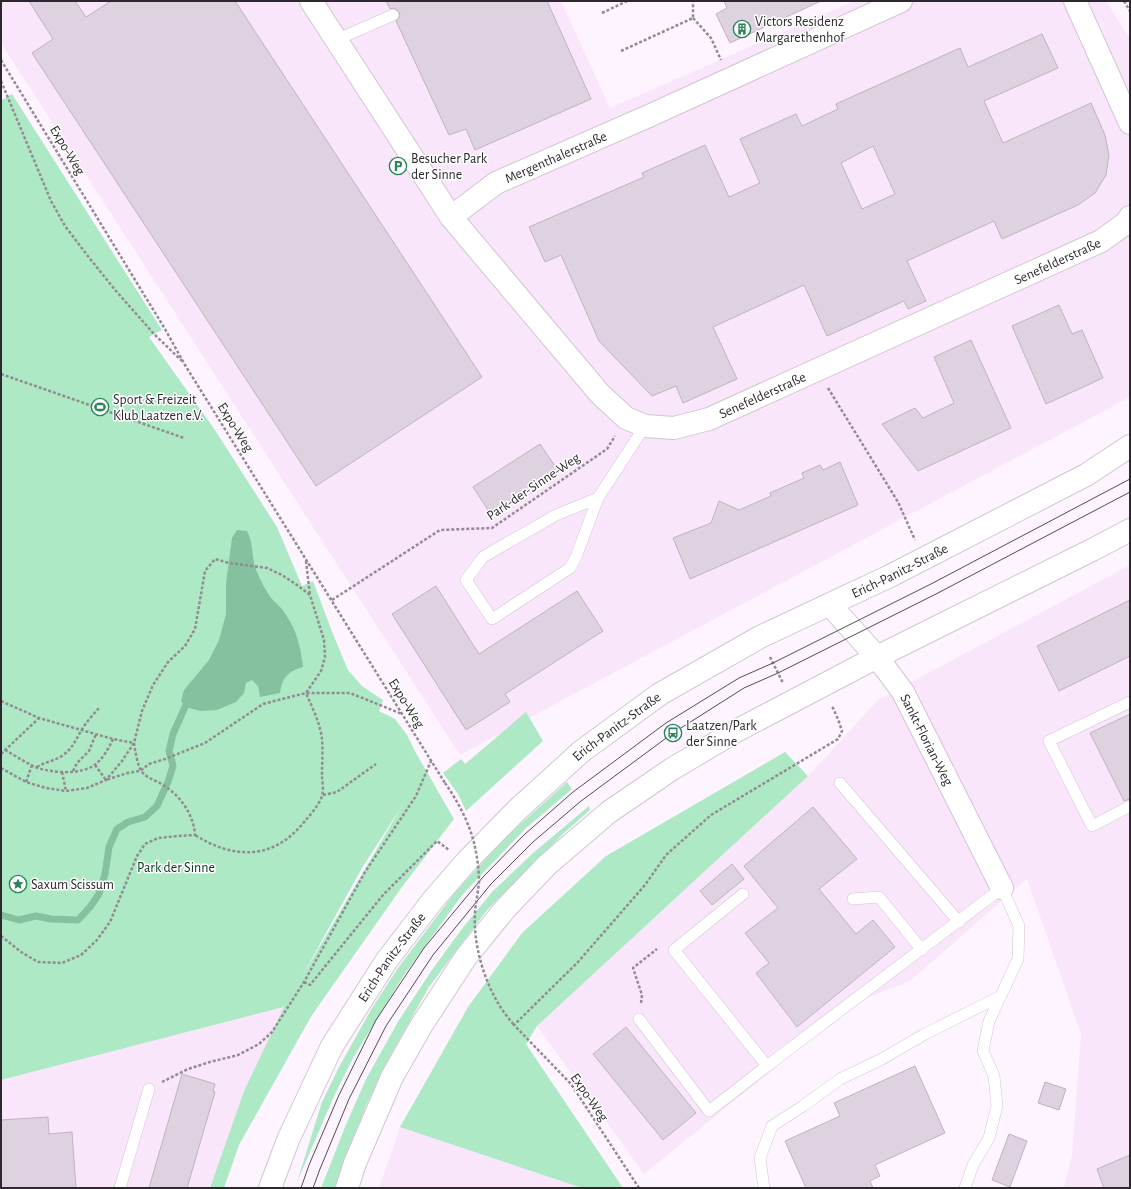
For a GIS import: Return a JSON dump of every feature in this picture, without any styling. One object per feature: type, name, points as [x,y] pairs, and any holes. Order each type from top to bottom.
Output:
[{"type":"main road","points":[[310,1],[451,218],[600,394],[636,422]]},
{"type":"main road","name":"Mergenthalerstraße","points":[[451,218],[496,183],[651,115],[729,78],[901,1]]},
{"type":"main road","points":[[1075,1],[1130,123]]},
{"type":"main road","name":"Senefelderstraße","points":[[636,422],[674,428],[709,419],[1101,241],[1126,223],[1130,217]]},
{"type":"main road","name":"Erich-Panitz-Straße","points":[[270,1188],[288,1140],[332,1046],[387,960],[433,900],[466,862],[518,809],[582,751],[660,694],[760,637],[830,605],[923,559],[1086,475],[1130,446]]},
{"type":"main road","points":[[347,1188],[355,1163],[396,1071],[421,1026],[466,957],[505,909],[546,865],[609,812],[672,769],[736,731],[877,657],[1130,530]]},
{"type":"main road","name":"Sankt-Florian-Weg","points":[[830,605],[877,657],[903,692],[1002,888]]},
{"type":"lane","points":[[336,40],[392,15]]},
{"type":"lane","points":[[598,498],[556,515],[483,557],[466,580],[492,619],[570,568],[576,557],[598,498],[636,422]]},
{"type":"lane","points":[[1130,702],[1049,741],[1092,826],[1130,806]]},
{"type":"lane","points":[[840,783],[959,922]]},
{"type":"lane","points":[[639,1019],[709,1111],[1002,888],[1019,926],[1018,959],[989,1020],[983,1051],[994,1076],[997,1106],[989,1138],[973,1165],[965,1188]]},
{"type":"lane","points":[[743,894],[674,950],[767,1066]]},
{"type":"lane","points":[[853,899],[878,897],[922,950]]},
{"type":"lane","points":[[764,1188],[760,1158],[772,1126],[840,1079],[880,1060],[925,1034],[1001,996]]},
{"type":"lane","points":[[120,1188],[149,1089]]},
{"type":"path","points":[[602,12],[627,1]]},
{"type":"path","points":[[693,1],[693,18],[711,38],[729,78]]},
{"type":"path","points":[[1124,1],[1130,11]]},
{"type":"path","points":[[621,51],[693,18]]},
{"type":"path","name":"Expo-Weg","points":[[1,60],[165,329],[185,365],[456,800],[474,842],[478,882],[475,913],[476,935],[479,956],[492,992],[502,1010],[514,1025],[571,1084],[639,1188]]},
{"type":"path","points":[[1,81],[50,201],[65,226],[87,256],[116,291],[154,334],[185,365]]},
{"type":"path","points":[[817,370],[898,502],[923,559]]},
{"type":"path","points":[[1,374],[184,438]]},
{"type":"path","name":"Park-der-Sinne-Weg","points":[[332,600],[440,530],[492,528],[607,449],[636,422]]},
{"type":"path","points":[[305,558],[310,595],[324,640],[325,657],[322,671],[306,693]]},
{"type":"path","points":[[106,780],[122,761],[134,743],[142,711],[153,685],[168,662],[185,646],[195,628],[205,571],[215,559],[229,563],[267,568],[282,575],[310,595]]},
{"type":"path","points":[[760,637],[792,701]]},
{"type":"path","points":[[514,1025],[578,962],[645,885],[666,855],[712,815],[838,739],[842,731],[838,719],[822,686]]},
{"type":"path","points":[[1,936],[21,952],[38,962],[62,963],[81,956],[97,940],[110,922],[136,856],[145,844],[158,838],[195,835],[218,848],[242,853],[265,851],[283,842],[298,830],[323,795],[322,738],[315,713],[306,693]]},
{"type":"path","points":[[1,768],[26,782],[46,788],[66,792],[87,788],[127,773],[140,771],[149,764],[205,743],[263,704],[306,693],[350,693],[402,714]]},
{"type":"path","points":[[1,701],[39,718],[113,739],[134,743]]},
{"type":"path","points":[[36,767],[44,762],[52,762],[69,751],[81,730],[99,708]]},
{"type":"path","points":[[1,754],[39,718]]},
{"type":"path","points":[[73,771],[77,763],[89,751],[96,734]]},
{"type":"path","points":[[5,750],[36,767],[54,772],[73,771],[82,770],[95,765],[109,747],[113,739]]},
{"type":"path","points":[[134,743],[140,771],[151,780],[169,789],[182,801],[194,825],[195,835]]},
{"type":"path","points":[[149,1089],[169,1077],[188,1069],[238,1055],[260,1044],[272,1032],[304,982],[365,872],[416,796],[431,761]]},
{"type":"path","points":[[323,795],[337,792],[376,764]]},
{"type":"path","points":[[26,782],[32,765]]},
{"type":"path","points":[[95,765],[106,780]]},
{"type":"path","points":[[62,772],[66,792]]},
{"type":"path","points":[[304,982],[310,985],[383,895],[437,841]]},
{"type":"path","points":[[639,1019],[642,995],[633,968],[667,940],[674,950]]},
{"type":"shaded area","points":[[1,1],[561,1],[610,108],[854,1],[1106,1],[1130,39],[1130,397],[460,755],[1,43]]},
{"type":"shaded area","points":[[237,530],[247,531],[251,541],[255,567],[262,583],[272,599],[290,621],[296,633],[300,646],[303,667],[293,671],[284,679],[280,693],[260,697],[258,686],[252,680],[246,683],[244,693],[236,702],[217,710],[201,711],[185,707],[181,701],[184,690],[209,660],[219,640],[226,614],[226,583],[232,538]]},
{"type":"shaded area","points":[[1130,565],[1130,1188],[1064,1188],[1072,1155],[1081,1034],[1027,879],[910,981],[856,1002],[644,1174],[537,1026],[808,776],[878,700]]},
{"type":"shaded area","points":[[285,1007],[244,1091],[210,1188],[1,1188],[1,1080]]},
{"type":"shaded area","points":[[400,1127],[582,1188],[379,1188]]},
{"type":"green space","name":"Park der Sinne","points":[[12,94],[162,330],[149,337],[215,430],[277,527],[302,586],[313,581],[348,670],[362,686],[383,700],[379,711],[395,719],[407,735],[454,819],[402,887],[312,1015],[239,1145],[224,1188],[210,1188],[244,1091],[284,1007],[1,1080],[1,99],[2,100]],"holes":[[[402,806],[300,980],[362,868]]]},
{"type":"green space","points":[[526,712],[543,741],[466,811],[458,794],[443,773],[461,759],[465,764]]},
{"type":"green space","points":[[785,752],[808,776],[537,1026],[526,1044],[623,1188],[582,1188],[400,1127],[468,1007],[522,933],[606,856]]},
{"type":"green space","points":[[567,782],[572,789],[525,829],[463,894],[404,975],[353,1058],[335,1094],[297,1182],[322,1102],[339,1067],[372,1008],[398,968],[456,891],[506,837]]},
{"type":"green space","points":[[589,806],[590,810],[565,832],[487,910],[429,987],[389,1058],[366,1106],[336,1188],[321,1188],[366,1079],[399,1020],[432,970],[461,930],[492,892],[533,853]]},
{"type":"building","points":[[29,1],[75,1],[86,17],[111,1],[235,1],[482,377],[316,486],[32,53],[53,39]]},
{"type":"building","points":[[386,1],[547,1],[591,99],[475,150],[466,129],[449,135],[396,21],[400,16],[399,12],[394,8],[390,9]]},
{"type":"building","name":"Victors Residenz Margarethenhof","points":[[724,1],[821,1],[730,43],[716,14],[727,8]]},
{"type":"building","points":[[1042,34],[1058,68],[984,101],[1003,143],[1091,103],[1105,135],[1109,155],[1106,175],[1095,193],[1078,205],[1002,239],[994,221],[907,261],[926,301],[908,309],[904,301],[827,336],[804,285],[713,327],[737,379],[683,403],[676,386],[652,396],[599,341],[561,255],[545,262],[529,227],[644,177],[642,173],[705,145],[729,197],[760,183],[740,139],[796,114],[802,126],[838,109],[836,104],[960,48],[968,67]],"holes":[[[873,146],[895,194],[862,209],[841,163]]]},
{"type":"building","points":[[1059,305],[1072,334],[1082,330],[1103,378],[1046,404],[1012,326]]},
{"type":"building","points":[[971,340],[1011,428],[918,471],[882,424],[915,408],[923,418],[954,403],[934,357]]},
{"type":"building","points":[[540,444],[559,472],[492,516],[473,487]]},
{"type":"building","points":[[840,462],[858,505],[690,579],[673,538],[711,523],[719,501],[739,510],[771,496],[770,493],[804,478],[802,473],[820,465],[823,470]]},
{"type":"building","points":[[436,586],[479,654],[577,591],[603,631],[505,694],[510,702],[466,730],[392,614]]},
{"type":"building","points":[[1130,600],[1130,656],[1059,691],[1037,646]]},
{"type":"building","points":[[1130,714],[1130,799],[1124,801],[1090,733]]},
{"type":"building","points":[[813,807],[857,859],[819,889],[856,934],[873,920],[895,947],[797,1027],[756,973],[769,963],[745,933],[778,908],[744,866]]},
{"type":"building","points":[[732,864],[744,879],[712,905],[700,891]]},
{"type":"building","points":[[626,1027],[696,1113],[663,1140],[593,1054]]},
{"type":"building","points":[[915,1066],[945,1133],[875,1165],[880,1176],[870,1181],[873,1188],[806,1188],[785,1141],[840,1116],[834,1103]]},
{"type":"building","points":[[182,1074],[215,1084],[213,1091],[215,1092],[187,1188],[149,1188]]},
{"type":"building","points":[[1045,1082],[1066,1089],[1059,1110],[1038,1103]]},
{"type":"building","points":[[48,1117],[49,1134],[72,1132],[76,1188],[1,1188],[1,1120]]},
{"type":"building","points":[[1009,1134],[1027,1141],[1010,1187],[992,1180]]},
{"type":"building","points":[[1130,1155],[1130,1188],[1104,1188],[1097,1169]]},
{"type":"waterway","points":[[1,915],[19,920],[36,916],[51,919],[78,920],[90,907],[99,894],[105,874],[109,847],[117,829],[128,822],[145,817],[157,806],[168,782],[173,766],[169,751],[173,734],[185,707]]},
{"type":"tram line","points":[[301,1188],[309,1165],[339,1095],[376,1020],[424,948],[483,877],[525,834],[573,792],[666,723],[739,678],[773,663],[931,584],[1130,479]]},
{"type":"tram line","points":[[313,1188],[349,1099],[386,1026],[433,955],[491,884],[533,842],[581,801],[673,733],[744,688],[778,673],[936,594],[1130,492]]},
{"type":"place","name":"Victors Residenz Margarethenhof","points":[[742,29]]},
{"type":"place","name":"Besucher Park der Sinne","points":[[398,166]]},
{"type":"place","name":"Sport & Freizeit Klub Laatzen e.V.","points":[[100,407]]},
{"type":"place","name":"Laatzen/Park der Sinne","points":[[673,733]]},
{"type":"place","name":"Saxum Scissum","points":[[18,884]]}]
